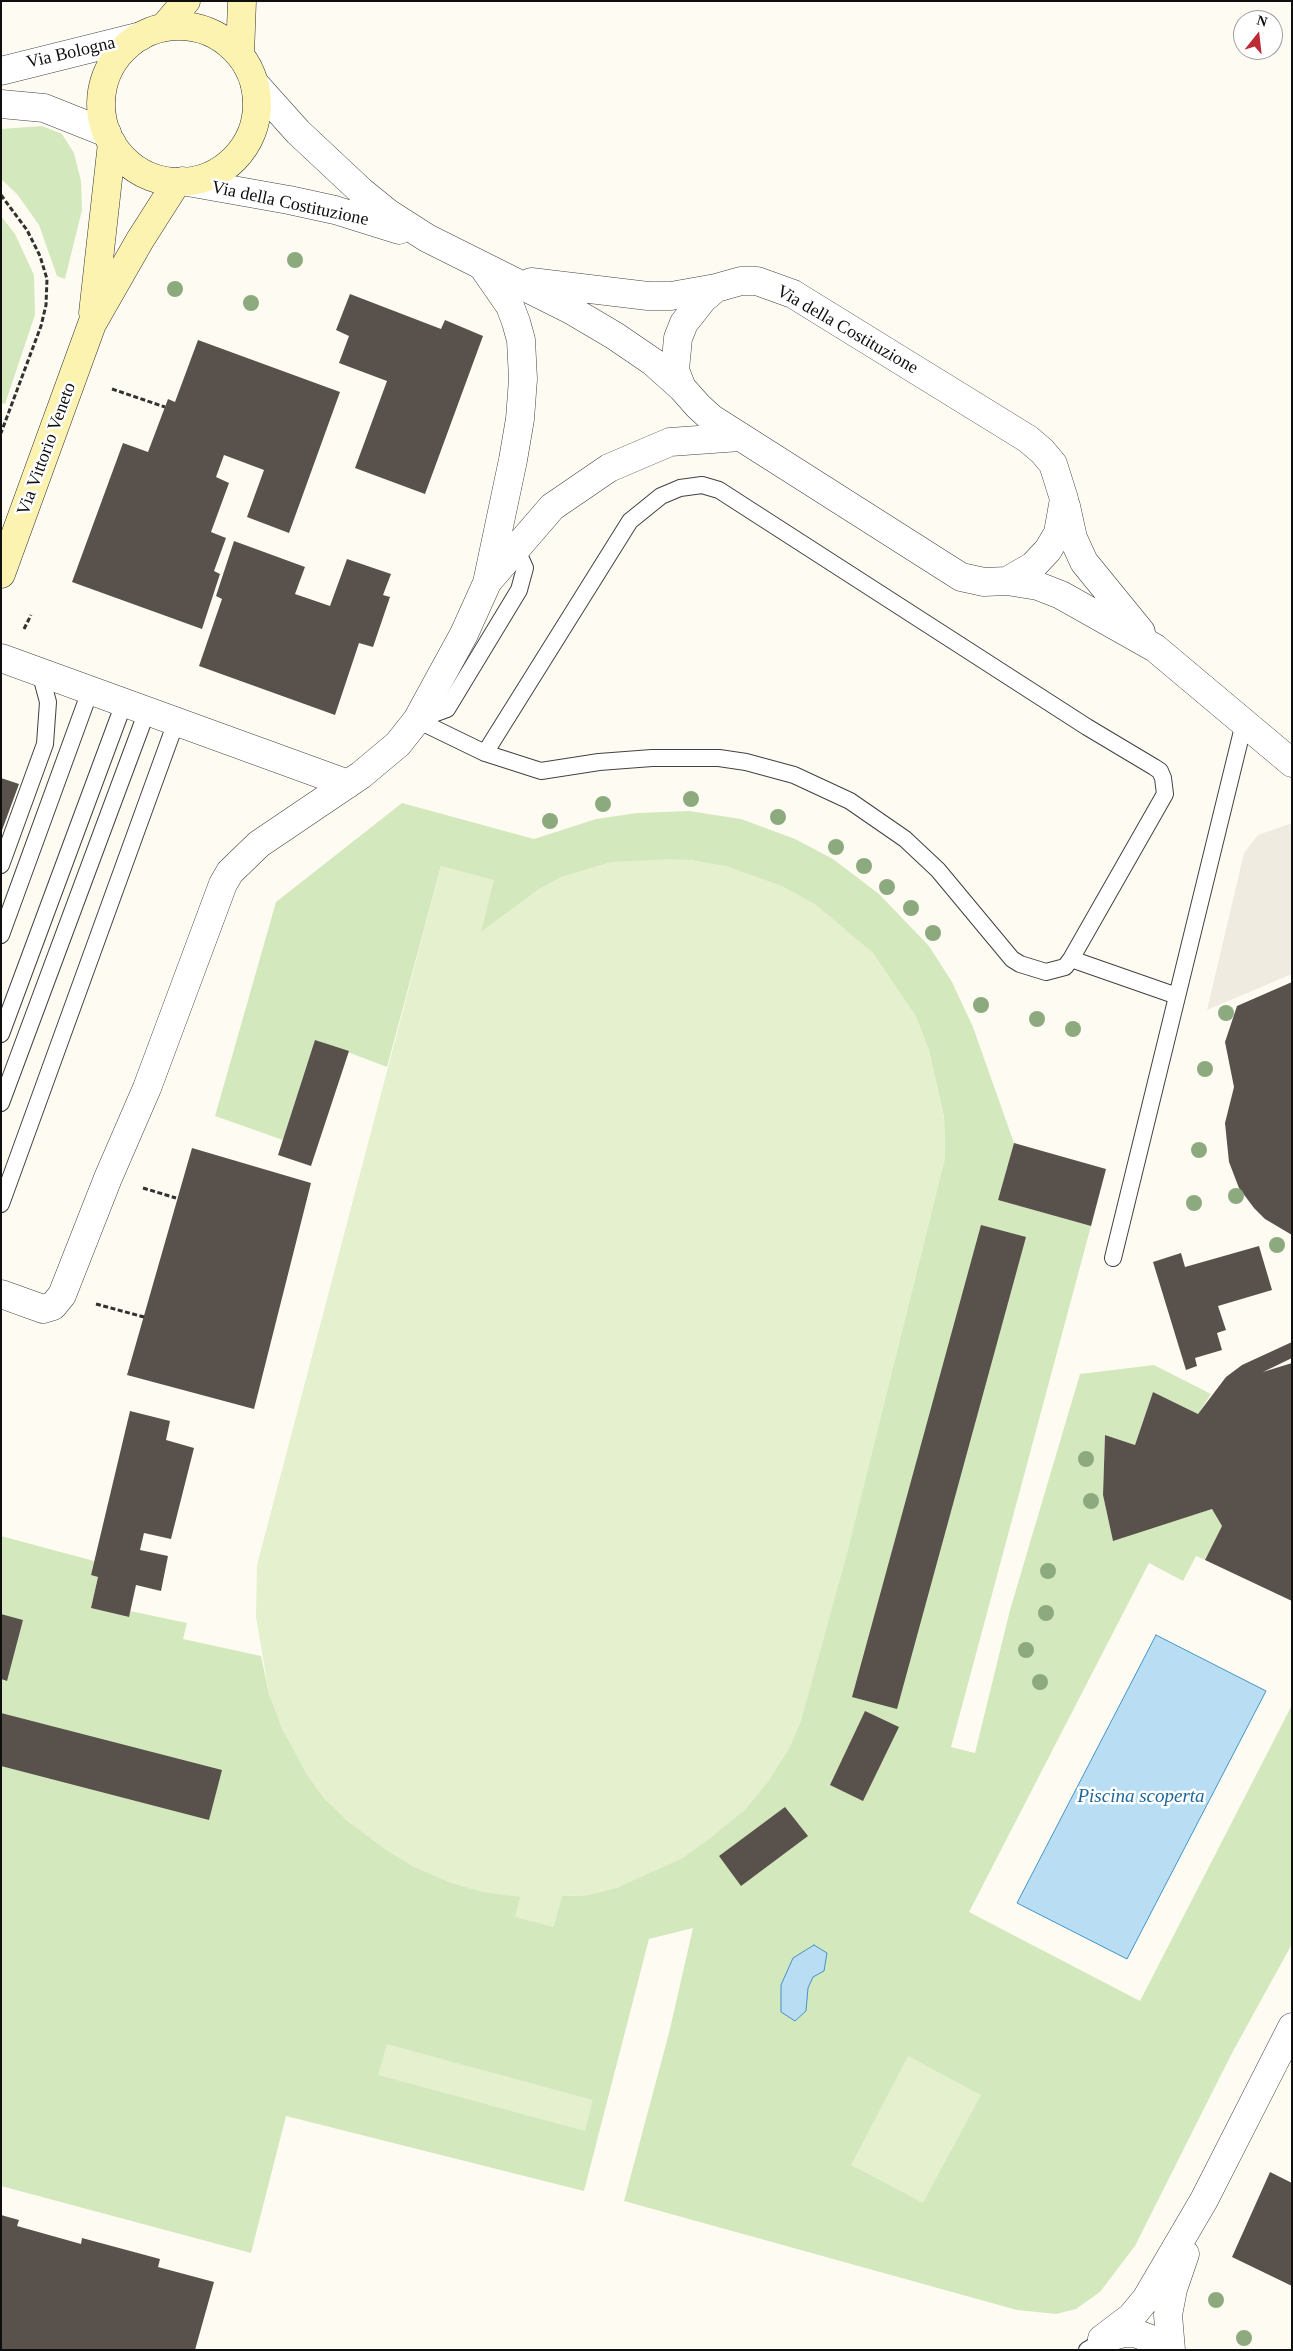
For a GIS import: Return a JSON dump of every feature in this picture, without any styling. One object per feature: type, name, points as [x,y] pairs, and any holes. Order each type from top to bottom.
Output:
[{"type":"main road","points":[[153,32],[176,26],[200,29],[223,39],[247,64],[255,84],[258,100],[257,115],[246,144],[237,157],[212,175],[180,181],[165,180],[143,172],[124,159],[110,138],[102,105],[106,76],[121,52],[153,32],[186,1]]},
{"type":"main road","points":[[240,56],[242,1]]},
{"type":"main road","name":"Via Vittorio Veneto","points":[[92,324],[110,138]]},
{"type":"main road","name":"Via Vittorio Veneto","points":[[1,574],[92,324],[140,240],[180,181]]},
{"type":"street","name":"Via Bologna","points":[[1,71],[153,32]]},
{"type":"street","name":"Via della Costituzione","points":[[255,84],[298,132],[361,192],[388,213],[426,238],[571,310],[622,340],[653,362],[711,418],[961,577],[984,582],[1007,581],[1038,586],[1061,594],[1155,648]]},
{"type":"street","points":[[1,104],[44,108],[110,138]]},
{"type":"street","name":"Via della Costituzione","points":[[180,181],[264,194],[335,210],[426,238]]},
{"type":"street","points":[[6,1295],[43,1308],[53,1306],[62,1295],[108,1178],[147,1088],[222,884],[251,849],[384,758],[417,720],[464,634],[487,583],[520,419],[523,356],[521,340],[510,306],[484,266]]},
{"type":"street","points":[[510,279],[648,296],[671,296],[716,288]]},
{"type":"street","name":"Via della Costituzione","points":[[682,388],[675,370],[678,338],[684,323],[694,309],[716,288],[741,281],[758,281],[776,286],[793,294],[1028,439],[1054,464],[1073,538],[1084,562],[1097,580],[1155,648],[1292,762]]},
{"type":"street","points":[[487,583],[552,507],[589,479],[623,460],[670,442],[740,437]]},
{"type":"street","name":"Via della Costituzione","points":[[1007,581],[1033,566],[1048,550],[1058,533],[1064,500]]},
{"type":"street","points":[[1,658],[348,784]]},
{"type":"street","points":[[1093,2346],[1131,2316],[1146,2299],[1204,2200],[1292,2027]]},
{"type":"street","points":[[1169,2350],[1170,2301],[1204,2200]]},
{"type":"street","points":[[1093,2346],[1124,2333],[1135,2333],[1156,2341],[1169,2350]]},
{"type":"lane","points":[[417,720],[485,752],[541,771],[599,762],[652,758],[719,758],[746,762],[794,775],[850,801],[905,839],[955,890],[1012,959],[1027,967],[1046,972],[1065,967],[1165,794],[1166,785],[1160,771],[1087,727],[719,490],[702,485],[680,488],[660,496],[630,521],[485,752]]},
{"type":"lane","points":[[417,720],[447,709],[519,590],[524,568],[516,548]]},
{"type":"lane","points":[[1,864],[45,744],[48,702],[40,672]]},
{"type":"lane","points":[[1,935],[90,691]]},
{"type":"lane","points":[[1,1034],[135,707]]},
{"type":"lane","points":[[1,1103],[135,707]]},
{"type":"lane","points":[[1,1204],[176,722]]},
{"type":"lane","points":[[1113,1258],[1244,723]]},
{"type":"lane","points":[[1070,959],[1177,996]]},
{"type":"path","points":[[1,196],[20,220],[35,244],[47,285],[46,305],[41,326],[1,433]]},
{"type":"path","points":[[112,389],[165,407]]},
{"type":"path","points":[[62,1295],[144,1317]]},
{"type":"green space","points":[[42,126],[62,134],[74,153],[81,181],[82,210],[65,279],[57,276],[39,225],[17,194],[1,179],[1,129]]},
{"type":"green space","points":[[1,216],[15,234],[34,275],[35,315],[5,404],[1,403]]},
{"type":"green space","points":[[402,803],[534,839],[596,819],[637,813],[689,811],[741,819],[795,839],[833,859],[879,894],[929,946],[952,982],[973,1027],[1014,1143],[998,1200],[1091,1226],[951,1747],[975,1753],[1010,1610],[1080,1374],[1154,1365],[1211,1394],[1198,1414],[1153,1392],[1135,1445],[1105,1435],[1103,1495],[1113,1540],[1212,1509],[1222,1526],[1205,1560],[1196,1556],[1183,1581],[1149,1563],[969,1912],[1140,2001],[1292,1705],[1292,1944],[1232,2053],[1135,2246],[1100,2292],[1076,2309],[1056,2314],[1017,2310],[624,2201],[669,2033],[693,1928],[649,1939],[584,2191],[286,2116],[251,2253],[1,2186],[1,1679],[6,1681],[23,1620],[1,1614],[1,1536],[94,1561],[91,1575],[98,1577],[91,1608],[128,1617],[130,1611],[187,1623],[183,1639],[261,1656],[269,1694],[306,1773],[324,1798],[350,1823],[522,1894],[553,1927],[562,1896],[588,1895],[619,1887],[945,1159],[944,1117],[929,1051],[916,1017],[872,952],[729,867],[690,860],[612,862],[562,877],[538,890],[480,933],[441,866],[387,1067],[316,1040],[283,1140],[215,1116],[276,902]]},
{"type":"green space","points":[[670,859],[690,860],[729,867],[782,886],[815,904],[872,952],[916,1017],[929,1051],[944,1117],[945,1159],[847,1554],[801,1721],[789,1749],[768,1782],[745,1810],[708,1840],[683,1858],[619,1887],[588,1895],[562,1896],[553,1927],[515,1917],[520,1897],[482,1892],[448,1882],[412,1866],[386,1850],[350,1823],[324,1798],[306,1773],[282,1729],[269,1694],[256,1617],[257,1565],[441,866],[494,880],[481,932],[538,890],[562,877],[612,862]]},
{"type":"green space","points":[[387,2044],[593,2100],[585,2131],[378,2075]]},
{"type":"green space","points":[[908,2056],[981,2095],[923,2203],[851,2165]]},
{"type":"shaded area","points":[[1292,823],[1292,974],[1207,1010],[1244,853],[1258,835]]},
{"type":"water","name":"Piscina scoperta","points":[[1156,1635],[1266,1691],[1127,1959],[1017,1903]]},
{"type":"water","points":[[814,1945],[827,1953],[824,1971],[813,1977],[808,1988],[806,2011],[795,2021],[781,2012],[781,1985],[793,1958]]},
{"type":"building","points":[[350,294],[441,329],[445,320],[483,336],[425,494],[355,468],[387,381],[339,363],[349,336],[336,330]]},
{"type":"building","points":[[198,340],[340,392],[289,533],[247,517],[264,470],[224,455],[216,477],[229,483],[211,532],[226,538],[214,571],[220,574],[202,629],[72,582],[123,443],[148,452],[168,399],[175,402]]},
{"type":"building","points":[[234,541],[305,567],[295,594],[330,606],[347,559],[391,574],[383,595],[390,597],[373,647],[359,643],[335,715],[199,666],[222,599],[216,596]]},
{"type":"building","points":[[1,778],[19,784],[1,833]]},
{"type":"building","points":[[1292,982],[1292,1235],[1265,1219],[1254,1208],[1239,1188],[1229,1162],[1225,1123],[1234,1087],[1225,1042],[1237,1006]]},
{"type":"building","points":[[315,1040],[349,1051],[311,1166],[278,1155]]},
{"type":"building","points":[[1014,1143],[1106,1169],[1091,1226],[998,1200]]},
{"type":"building","points":[[192,1148],[311,1183],[254,1409],[127,1375]]},
{"type":"building","points":[[981,1225],[1026,1237],[897,1709],[852,1697]]},
{"type":"building","points":[[1259,1246],[1272,1290],[1218,1306],[1226,1330],[1217,1333],[1222,1350],[1195,1358],[1197,1366],[1186,1370],[1153,1262],[1181,1253],[1185,1267]]},
{"type":"building","points":[[1292,1342],[1292,1358],[1263,1372],[1292,1363],[1292,1601],[1205,1560],[1222,1526],[1212,1509],[1113,1541],[1103,1495],[1105,1435],[1135,1445],[1153,1392],[1198,1414],[1226,1377],[1242,1365]]},
{"type":"building","points":[[130,1411],[170,1421],[166,1440],[194,1448],[171,1539],[144,1533],[140,1550],[168,1556],[161,1591],[136,1585],[129,1617],[91,1608],[98,1577],[91,1575]]},
{"type":"building","points":[[1,1614],[23,1620],[7,1681],[1,1679]]},
{"type":"building","points":[[865,1711],[899,1727],[863,1801],[830,1785]]},
{"type":"building","points":[[1,1713],[222,1770],[209,1820],[1,1766]]},
{"type":"building","points":[[785,1807],[808,1836],[741,1886],[719,1856]]},
{"type":"building","points":[[1270,2172],[1292,2183],[1292,2286],[1232,2257]]},
{"type":"building","points":[[1,2215],[19,2220],[17,2226],[81,2244],[82,2238],[160,2259],[158,2267],[214,2282],[195,2350],[1,2350]]}]
